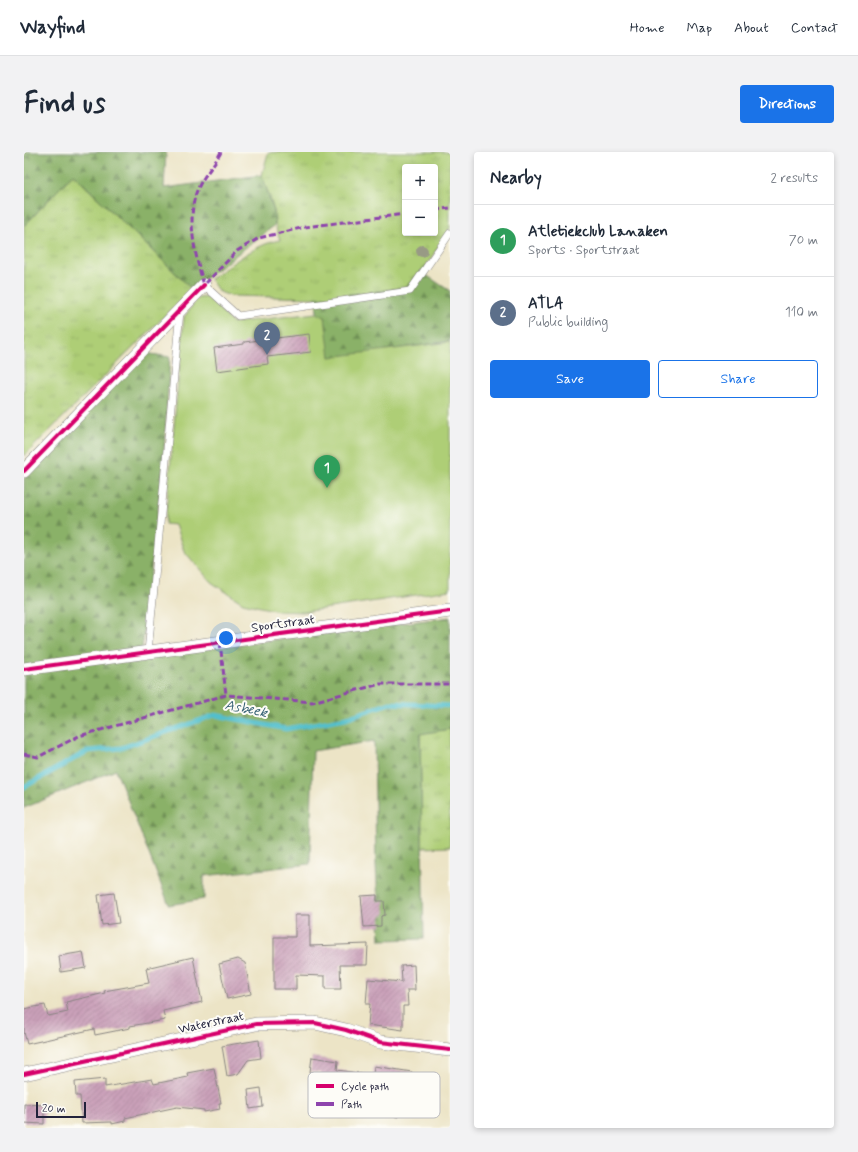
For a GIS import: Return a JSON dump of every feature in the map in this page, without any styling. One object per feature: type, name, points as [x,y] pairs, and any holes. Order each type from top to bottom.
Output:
[{"type":"street","points":[[24,470],[204,286]]},
{"type":"street","name":"Sportstraat","points":[[24,669],[450,611]]},
{"type":"street","name":"Waterstraat","points":[[24,1074],[256,1024],[315,1023],[380,1042],[450,1050]]},
{"type":"lane","points":[[204,286],[238,316],[410,291],[450,233]]},
{"type":"lane","points":[[148,652],[180,311]]},
{"type":"green space","points":[[24,152],[166,152],[164,188],[262,175],[274,211],[275,225],[192,289],[73,174],[24,226]]},
{"type":"green space","points":[[450,152],[450,229],[426,266],[405,288],[316,298],[231,296],[219,292],[210,279],[252,250],[280,240],[275,225],[274,211],[262,175],[268,153]]},
{"type":"green space","points":[[73,174],[192,289],[24,456],[24,226]]},
{"type":"green space","points":[[426,266],[426,275],[450,291],[450,341],[320,360],[316,298],[405,288]]},
{"type":"green space","points":[[209,297],[232,323],[316,313],[325,317],[330,357],[450,342],[450,590],[303,612],[278,611],[243,603],[211,582],[184,551],[175,525],[165,524],[184,317],[198,298]]},
{"type":"green space","points":[[145,353],[170,357],[163,466],[141,657],[450,617],[450,729],[420,734],[424,939],[380,940],[376,866],[374,741],[313,751],[310,864],[204,876],[204,899],[169,905],[116,770],[24,808],[24,478]]},
{"type":"green space","points":[[450,729],[450,847],[422,848],[420,733]]},
{"type":"building","points":[[309,334],[311,352],[267,357],[268,364],[217,371],[214,348],[244,344],[244,342]]},
{"type":"building","points":[[114,893],[119,923],[102,925],[98,895]]},
{"type":"building","points":[[377,895],[377,901],[384,901],[385,915],[381,916],[381,926],[364,927],[361,896]]},
{"type":"building","points":[[295,915],[310,915],[310,946],[368,944],[367,965],[340,965],[341,989],[325,989],[325,976],[296,975],[296,989],[274,989],[274,937],[295,937]]},
{"type":"building","points":[[83,952],[86,968],[61,972],[59,956]]},
{"type":"building","points":[[193,957],[202,1002],[163,1011],[165,1020],[130,1026],[130,1028],[95,1035],[94,1029],[27,1044],[24,1032],[24,1009],[45,1005],[48,1016],[68,1012],[66,1002],[105,993],[104,991],[149,983],[146,968]]},
{"type":"building","points":[[238,959],[245,963],[251,994],[227,999],[219,964]]},
{"type":"building","points":[[414,965],[415,990],[407,990],[408,1006],[403,1006],[403,1030],[368,1025],[370,1004],[366,1004],[368,979],[402,982],[401,966]]},
{"type":"building","points":[[259,1040],[261,1058],[248,1060],[238,1074],[227,1076],[222,1046]]},
{"type":"building","points":[[312,1057],[338,1061],[337,1070],[351,1072],[310,1072]]},
{"type":"building","points":[[374,1066],[412,1072],[373,1072]]},
{"type":"building","points":[[214,1068],[221,1103],[219,1103],[220,1109],[204,1112],[204,1110],[177,1107],[125,1118],[125,1121],[112,1124],[112,1122],[82,1123],[80,1096],[76,1096],[75,1082],[105,1079],[105,1087],[152,1079],[154,1084],[188,1077],[187,1073]]},
{"type":"building","points":[[261,1088],[263,1107],[250,1109],[248,1090]]},
{"type":"building","points":[[24,1104],[44,1105],[44,1124],[24,1123]]},
{"type":"waterway","name":"Asbeek","points":[[24,787],[88,751],[121,748],[215,715],[286,729],[346,718],[390,703],[450,706]]},
{"type":"marked path","points":[[221,152],[199,186],[193,209],[193,235],[197,261],[204,285],[237,251],[259,238],[305,227],[402,214]]},
{"type":"marked path","points":[[438,210],[450,208]]},
{"type":"marked path","points":[[220,642],[226,695]]},
{"type":"marked path","points":[[24,754],[38,757],[79,736],[226,695],[312,702],[380,684],[450,684]]},
{"type":"cycle path","points":[[24,471],[204,285]]},
{"type":"cycle path","points":[[24,669],[450,611]]},
{"type":"cycle path","points":[[24,1074],[256,1024],[315,1023],[346,1030],[380,1042],[450,1050]]},
{"type":"place","name":"ATLA","points":[[267,355]]},
{"type":"place","name":"Atletiekclub Lanaken","points":[[327,488]]}]
